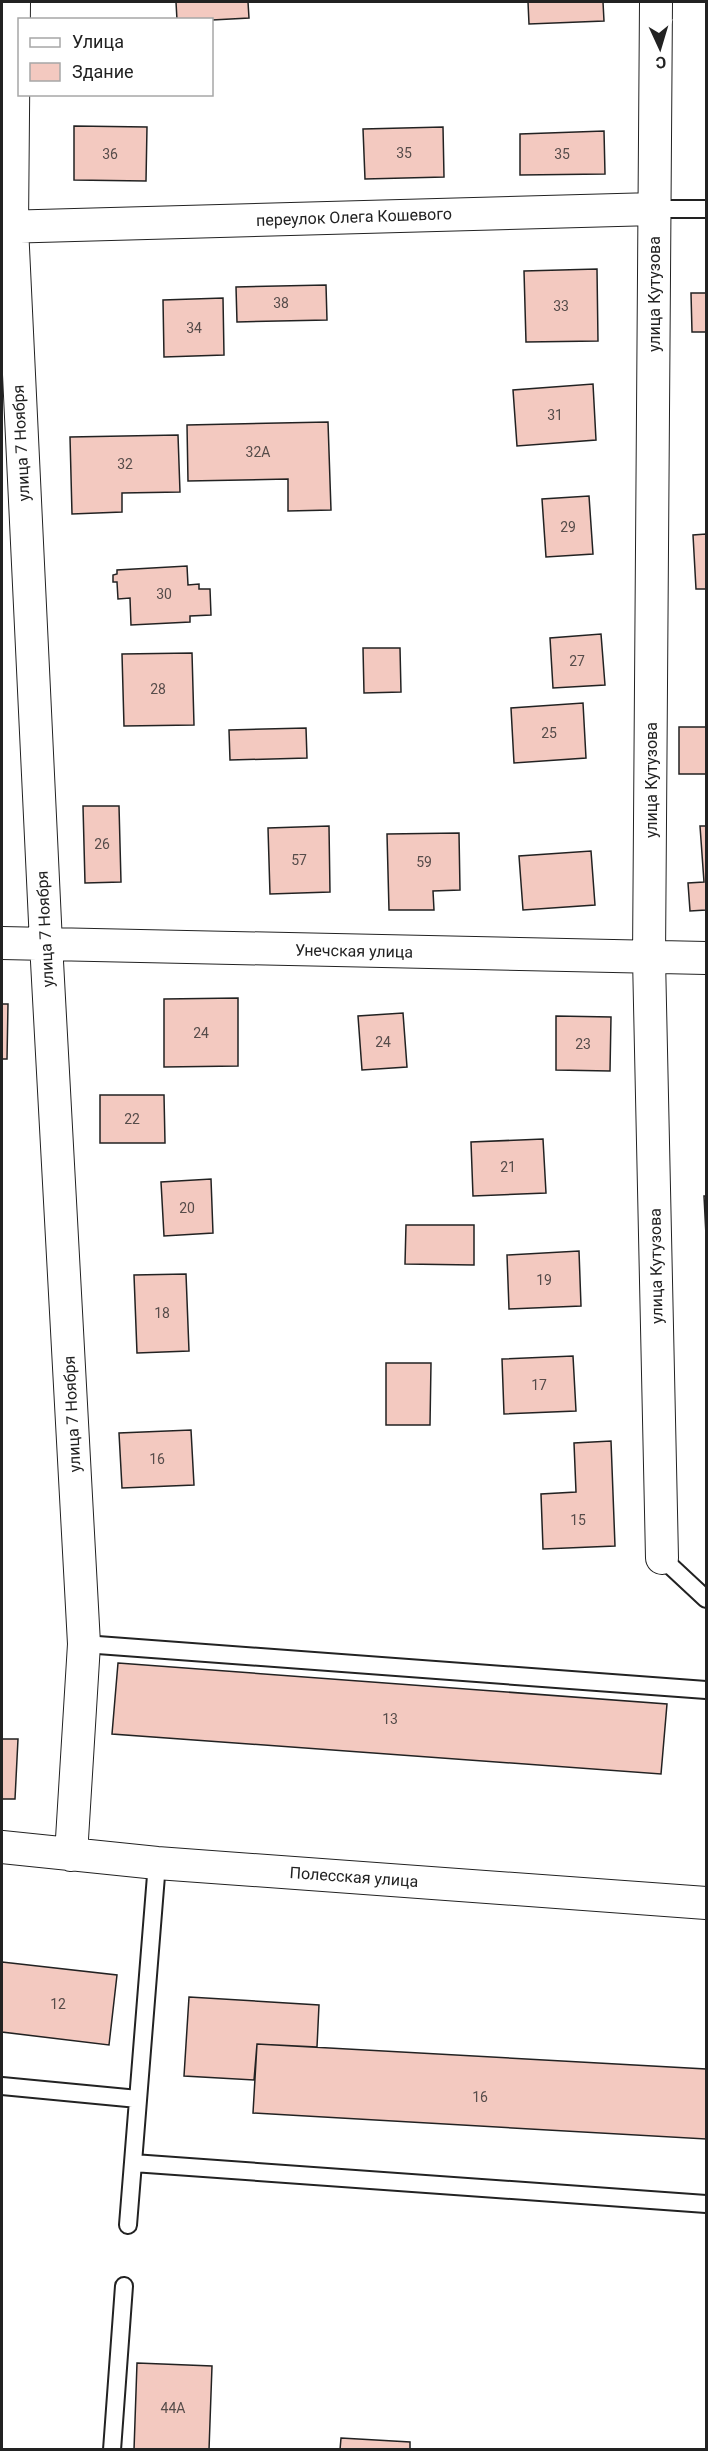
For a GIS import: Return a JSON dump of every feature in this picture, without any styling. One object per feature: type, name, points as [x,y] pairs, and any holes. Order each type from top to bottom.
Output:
[{"type":"street","name":"улица 7 Ноября","points":[[14,2],[7,227],[84,1644],[71,1855]]},
{"type":"street","name":"улица Кутузова","points":[[656,2],[650,958],[662,1558]]},
{"type":"street","name":"переулок Олега Кошевого","points":[[7,227],[654,209]]},
{"type":"street","name":"Унечская улица","points":[[2,943],[706,958]]},
{"type":"street","name":"Полесская улица","points":[[2,1847],[157,1863],[706,1904]]},
{"type":"lane","name":"переулок Олега Кошевого","points":[[654,209],[706,209]]},
{"type":"lane","points":[[662,1558],[706,1599]]},
{"type":"lane","points":[[84,1644],[706,1690]]},
{"type":"lane","points":[[128,2225],[157,1863]]},
{"type":"lane","points":[[2,2086],[138,2099]]},
{"type":"lane","points":[[133,2163],[706,2204]]},
{"type":"lane","points":[[112,2450],[124,2286]]},
{"type":"building","points":[[176,2],[248,2],[249,18],[213,20],[213,18],[177,18]]},
{"type":"building","points":[[528,2],[603,2],[604,21],[529,24]]},
{"type":"building","points":[[74,126],[147,127],[146,181],[74,180]]},
{"type":"building","points":[[443,127],[444,177],[365,179],[363,129]]},
{"type":"building","points":[[604,131],[605,174],[520,175],[520,134]]},
{"type":"building","points":[[597,269],[598,341],[526,342],[524,271]]},
{"type":"building","points":[[326,285],[327,320],[237,322],[236,287]]},
{"type":"building","points":[[691,293],[706,293],[706,332],[692,332]]},
{"type":"building","points":[[223,298],[224,355],[164,357],[163,300]]},
{"type":"building","points":[[593,384],[596,440],[517,446],[513,390]]},
{"type":"building","points":[[328,422],[331,510],[288,511],[288,479],[188,481],[187,425]]},
{"type":"building","points":[[178,435],[180,492],[122,493],[122,512],[72,514],[70,437]]},
{"type":"building","points":[[589,496],[593,554],[546,557],[542,499]]},
{"type":"building","points":[[706,534],[706,589],[696,589],[693,535]]},
{"type":"building","points":[[187,566],[188,585],[199,584],[199,589],[210,589],[211,615],[190,616],[190,622],[131,625],[130,598],[118,599],[117,582],[113,582],[113,575],[117,574],[117,570]]},
{"type":"building","points":[[601,634],[605,685],[553,688],[550,638]]},
{"type":"building","points":[[363,648],[400,648],[401,692],[364,693]]},
{"type":"building","points":[[192,653],[194,725],[124,726],[122,654]]},
{"type":"building","points":[[583,703],[586,758],[514,763],[511,708]]},
{"type":"building","points":[[679,727],[706,727],[706,774],[679,774]]},
{"type":"building","points":[[306,728],[307,758],[230,760],[229,730]]},
{"type":"building","points":[[83,806],[119,806],[121,882],[85,883]]},
{"type":"building","points":[[329,826],[330,892],[270,894],[268,828]]},
{"type":"building","points":[[700,826],[706,826],[706,910],[690,911],[688,883],[704,882]]},
{"type":"building","points":[[459,833],[460,890],[433,891],[434,910],[389,910],[387,834]]},
{"type":"building","points":[[591,851],[595,905],[523,910],[519,856]]},
{"type":"building","points":[[238,998],[238,1066],[164,1067],[164,999]]},
{"type":"building","points":[[2,1004],[8,1004],[7,1059],[2,1059]]},
{"type":"building","points":[[403,1013],[407,1067],[362,1070],[358,1016]]},
{"type":"building","points":[[556,1016],[611,1017],[610,1071],[556,1070]]},
{"type":"building","points":[[100,1095],[164,1095],[165,1143],[100,1143]]},
{"type":"building","points":[[543,1139],[546,1193],[473,1196],[471,1142]]},
{"type":"building","points":[[211,1179],[213,1233],[164,1236],[161,1182]]},
{"type":"building","points":[[704,1196],[706,1196],[706,1235]]},
{"type":"building","points":[[406,1225],[474,1225],[474,1265],[405,1264]]},
{"type":"building","points":[[579,1251],[581,1306],[509,1309],[507,1255]]},
{"type":"building","points":[[186,1274],[189,1351],[137,1353],[134,1275]]},
{"type":"building","points":[[573,1356],[576,1411],[504,1414],[502,1359]]},
{"type":"building","points":[[386,1363],[431,1363],[430,1425],[386,1425]]},
{"type":"building","points":[[191,1430],[194,1485],[122,1488],[119,1433]]},
{"type":"building","points":[[611,1441],[615,1546],[543,1549],[541,1494],[576,1492],[574,1443]]},
{"type":"building","points":[[118,1663],[667,1704],[661,1774],[112,1734]]},
{"type":"building","points":[[2,1739],[18,1739],[15,1799],[2,1799]]},
{"type":"building","points":[[2,1962],[117,1975],[109,2045],[2,2032]]},
{"type":"building","points":[[189,1997],[319,2005],[317,2047],[257,2044],[254,2080],[184,2076]]},
{"type":"building","points":[[257,2044],[706,2069],[706,2139],[253,2113]]},
{"type":"building","points":[[137,2363],[212,2366],[209,2450],[134,2450]]},
{"type":"building","points":[[341,2438],[410,2442],[410,2450],[340,2450]]}]
